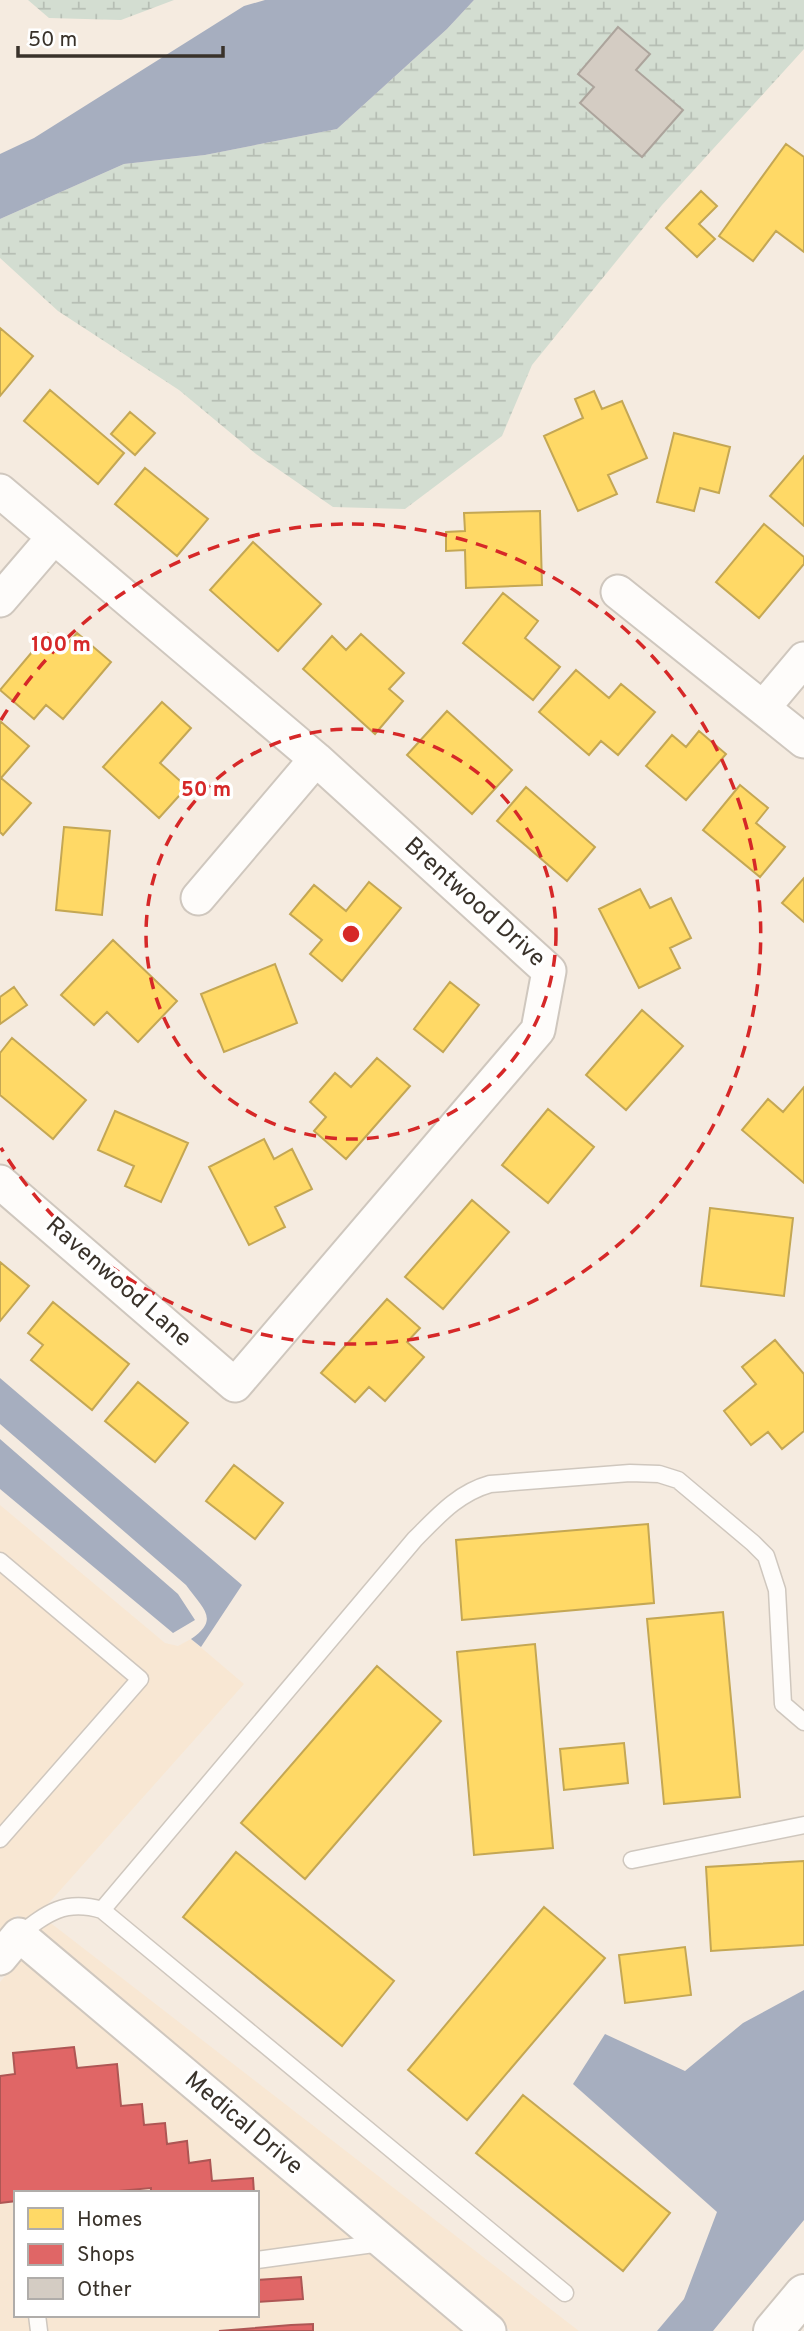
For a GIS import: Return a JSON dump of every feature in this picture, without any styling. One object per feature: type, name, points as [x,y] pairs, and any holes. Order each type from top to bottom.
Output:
[{"type":"street","name":"Brentwood Drive","points":[[0,491],[316,759],[550,971],[538,1030],[235,1385]]},
{"type":"street","points":[[0,600],[54,537]]},
{"type":"street","points":[[618,592],[804,741]]},
{"type":"street","points":[[763,708],[804,659]]},
{"type":"street","points":[[198,898],[316,759]]},
{"type":"street","name":"Ravenwood Lane","points":[[0,1182],[235,1385]]},
{"type":"street","name":"Medical Drive","points":[[10,1947],[383,2242],[489,2331]]},
{"type":"street","points":[[773,2331],[804,2294]]},
{"type":"lane","points":[[102,1910],[415,1539],[448,1505],[474,1489],[490,1484],[630,1474],[659,1474],[678,1480],[766,1556],[777,1590],[783,1704],[804,1722]]},
{"type":"lane","points":[[0,1561],[140,1679],[0,1839]]},
{"type":"lane","points":[[632,1860],[804,1825]]},
{"type":"lane","points":[[10,1947],[44,1916],[68,1905],[102,1910],[565,2293]]},
{"type":"lane","points":[[259,2259],[383,2242]]},
{"type":"shaded area","points":[[0,1505],[165,1643],[178,1646],[191,1639],[244,1684],[39,1914],[579,2331],[511,2331],[17,1915],[0,1933]]},
{"type":"shaded area","points":[[22,1956],[467,2331],[0,2331],[0,1982]]},
{"type":"green space","points":[[28,0],[174,0],[121,20],[49,18]]},
{"type":"green space","points":[[474,0],[804,0],[804,49],[662,205],[532,365],[502,436],[405,509],[333,507],[256,454],[179,390],[58,311],[0,258],[0,219],[124,164],[205,155],[337,129],[447,29]]},
{"type":"water","points":[[265,0],[474,0],[447,29],[337,129],[205,155],[124,164],[0,219],[0,154],[34,138],[244,6]]},
{"type":"water","points":[[0,1378],[242,1585],[201,1647],[191,1639],[205,1625],[206,1613],[186,1585],[0,1424]]},
{"type":"water","points":[[0,1439],[178,1594],[195,1620],[173,1633],[0,1489]]},
{"type":"water","points":[[804,1990],[804,2220],[713,2331],[657,2331],[684,2299],[717,2212],[573,2084],[605,2034],[685,2071],[743,2023]]},
{"type":"building: Homes","points":[[786,144],[804,157],[804,252],[776,231],[753,261],[719,236]]},
{"type":"building: Homes","points":[[701,191],[717,206],[699,224],[715,239],[697,257],[666,228]]},
{"type":"building: Homes","points":[[0,328],[33,356],[0,396]]},
{"type":"building: Homes","points":[[50,390],[124,453],[98,484],[24,421]]},
{"type":"building: Homes","points":[[594,391],[602,409],[622,401],[647,458],[608,475],[617,494],[578,511],[544,436],[583,418],[575,399]]},
{"type":"building: Homes","points":[[130,412],[155,433],[135,455],[111,434]]},
{"type":"building: Homes","points":[[674,433],[730,447],[719,493],[700,488],[694,511],[657,502]]},
{"type":"building: Homes","points":[[804,456],[804,526],[770,496]]},
{"type":"building: Homes","points":[[145,468],[208,519],[177,556],[115,504]]},
{"type":"building: Homes","points":[[540,511],[542,585],[466,588],[465,550],[446,551],[446,532],[465,531],[464,513]]},
{"type":"building: Homes","points":[[764,524],[804,557],[804,564],[759,618],[716,582]]},
{"type":"building: Homes","points":[[253,542],[321,604],[278,651],[210,590]]},
{"type":"building: Homes","points":[[503,593],[538,621],[525,638],[560,667],[533,700],[463,643]]},
{"type":"building: Homes","points":[[48,633],[65,647],[77,633],[111,662],[63,719],[46,705],[34,719],[0,690]]},
{"type":"building: Homes","points":[[361,634],[404,673],[389,689],[403,701],[375,734],[303,669],[332,636],[346,650]]},
{"type":"building: Homes","points":[[576,670],[609,698],[621,684],[655,712],[618,755],[601,741],[589,755],[539,712]]},
{"type":"building: Homes","points":[[162,702],[191,728],[160,763],[187,787],[159,818],[103,767]]},
{"type":"building: Homes","points":[[447,711],[512,770],[472,814],[407,755]]},
{"type":"building: Homes","points":[[0,721],[29,746],[1,778],[31,803],[3,835],[0,832]]},
{"type":"building: Homes","points":[[699,731],[726,754],[686,800],[646,766],[672,735],[686,747]]},
{"type":"building: Homes","points":[[740,785],[768,808],[756,823],[785,847],[760,877],[703,830]]},
{"type":"building: Homes","points":[[526,787],[595,847],[567,881],[497,821]]},
{"type":"building: Homes","points":[[64,827],[110,831],[102,915],[56,910]]},
{"type":"building: Homes","points":[[804,878],[804,922],[782,903]]},
{"type":"building: Homes","points":[[369,882],[401,908],[342,981],[310,954],[322,940],[290,914],[314,885],[346,911]]},
{"type":"building: Homes","points":[[640,889],[650,908],[671,898],[691,938],[670,948],[680,968],[639,988],[599,909]]},
{"type":"building: Homes","points":[[113,940],[177,1001],[138,1042],[107,1012],[94,1025],[61,995]]},
{"type":"building: Homes","points":[[275,964],[297,1023],[224,1052],[201,994]]},
{"type":"building: Homes","points":[[450,982],[479,1005],[443,1052],[414,1029]]},
{"type":"building: Homes","points":[[14,987],[27,1005],[0,1024],[0,997]]},
{"type":"building: Homes","points":[[642,1010],[683,1046],[626,1110],[586,1075]]},
{"type":"building: Homes","points":[[12,1038],[86,1100],[53,1139],[0,1095],[0,1053]]},
{"type":"building: Homes","points":[[377,1058],[410,1086],[346,1159],[314,1131],[326,1117],[310,1102],[335,1073],[351,1087]]},
{"type":"building: Homes","points":[[804,1087],[804,1183],[742,1130],[768,1099],[783,1112]]},
{"type":"building: Homes","points":[[548,1109],[594,1147],[548,1203],[502,1165]]},
{"type":"building: Homes","points":[[115,1111],[188,1143],[161,1202],[125,1186],[134,1166],[98,1150]]},
{"type":"building: Homes","points":[[264,1139],[274,1159],[292,1149],[312,1189],[275,1207],[285,1227],[249,1245],[209,1167]]},
{"type":"building: Homes","points":[[472,1200],[509,1232],[443,1309],[405,1277]]},
{"type":"building: Homes","points":[[710,1208],[793,1218],[784,1296],[701,1286]]},
{"type":"building: Homes","points":[[0,1262],[29,1286],[0,1321]]},
{"type":"building: Homes","points":[[387,1299],[420,1328],[407,1342],[424,1357],[385,1401],[369,1387],[355,1402],[321,1373]]},
{"type":"building: Homes","points":[[53,1302],[129,1364],[92,1410],[31,1360],[43,1345],[28,1333]]},
{"type":"building: Homes","points":[[775,1340],[804,1374],[804,1431],[782,1449],[768,1432],[751,1445],[724,1411],[756,1384],[742,1367]]},
{"type":"building: Homes","points":[[138,1382],[188,1423],[155,1462],[105,1421]]},
{"type":"building: Homes","points":[[234,1465],[283,1503],[255,1539],[206,1501]]},
{"type":"building: Homes","points":[[648,1524],[654,1603],[462,1620],[456,1540]]},
{"type":"building: Homes","points":[[723,1612],[740,1797],[664,1804],[647,1619]]},
{"type":"building: Homes","points":[[535,1644],[553,1848],[474,1855],[457,1652]]},
{"type":"building: Homes","points":[[377,1666],[441,1721],[305,1879],[241,1823]]},
{"type":"building: Homes","points":[[624,1743],[628,1783],[564,1790],[560,1749]]},
{"type":"building: Homes","points":[[236,1852],[394,1981],[342,2046],[183,1917]]},
{"type":"building: Homes","points":[[804,1861],[804,1945],[711,1951],[706,1867]]},
{"type":"building: Homes","points":[[544,1907],[605,1958],[467,2120],[408,2070]]},
{"type":"building: Homes","points":[[685,1947],[691,1995],[625,2003],[619,1955]]},
{"type":"building: Homes","points":[[523,2095],[670,2213],[623,2271],[476,2153]]},
{"type":"building: Shops","points":[[74,2047],[77,2068],[117,2064],[121,2106],[142,2104],[144,2125],[165,2123],[167,2144],[187,2141],[189,2163],[210,2160],[212,2181],[253,2178],[254,2191],[151,2191],[151,2188],[118,2191],[14,2191],[14,2201],[0,2203],[0,2076],[15,2074],[13,2053]]},
{"type":"building: Shops","points":[[301,2277],[303,2299],[259,2302],[259,2280]]},
{"type":"building: Shops","points":[[313,2324],[313,2331],[219,2331],[291,2325]]},
{"type":"building: Other","points":[[618,27],[650,54],[636,70],[683,110],[642,157],[580,103],[594,87],[578,74]]}]
